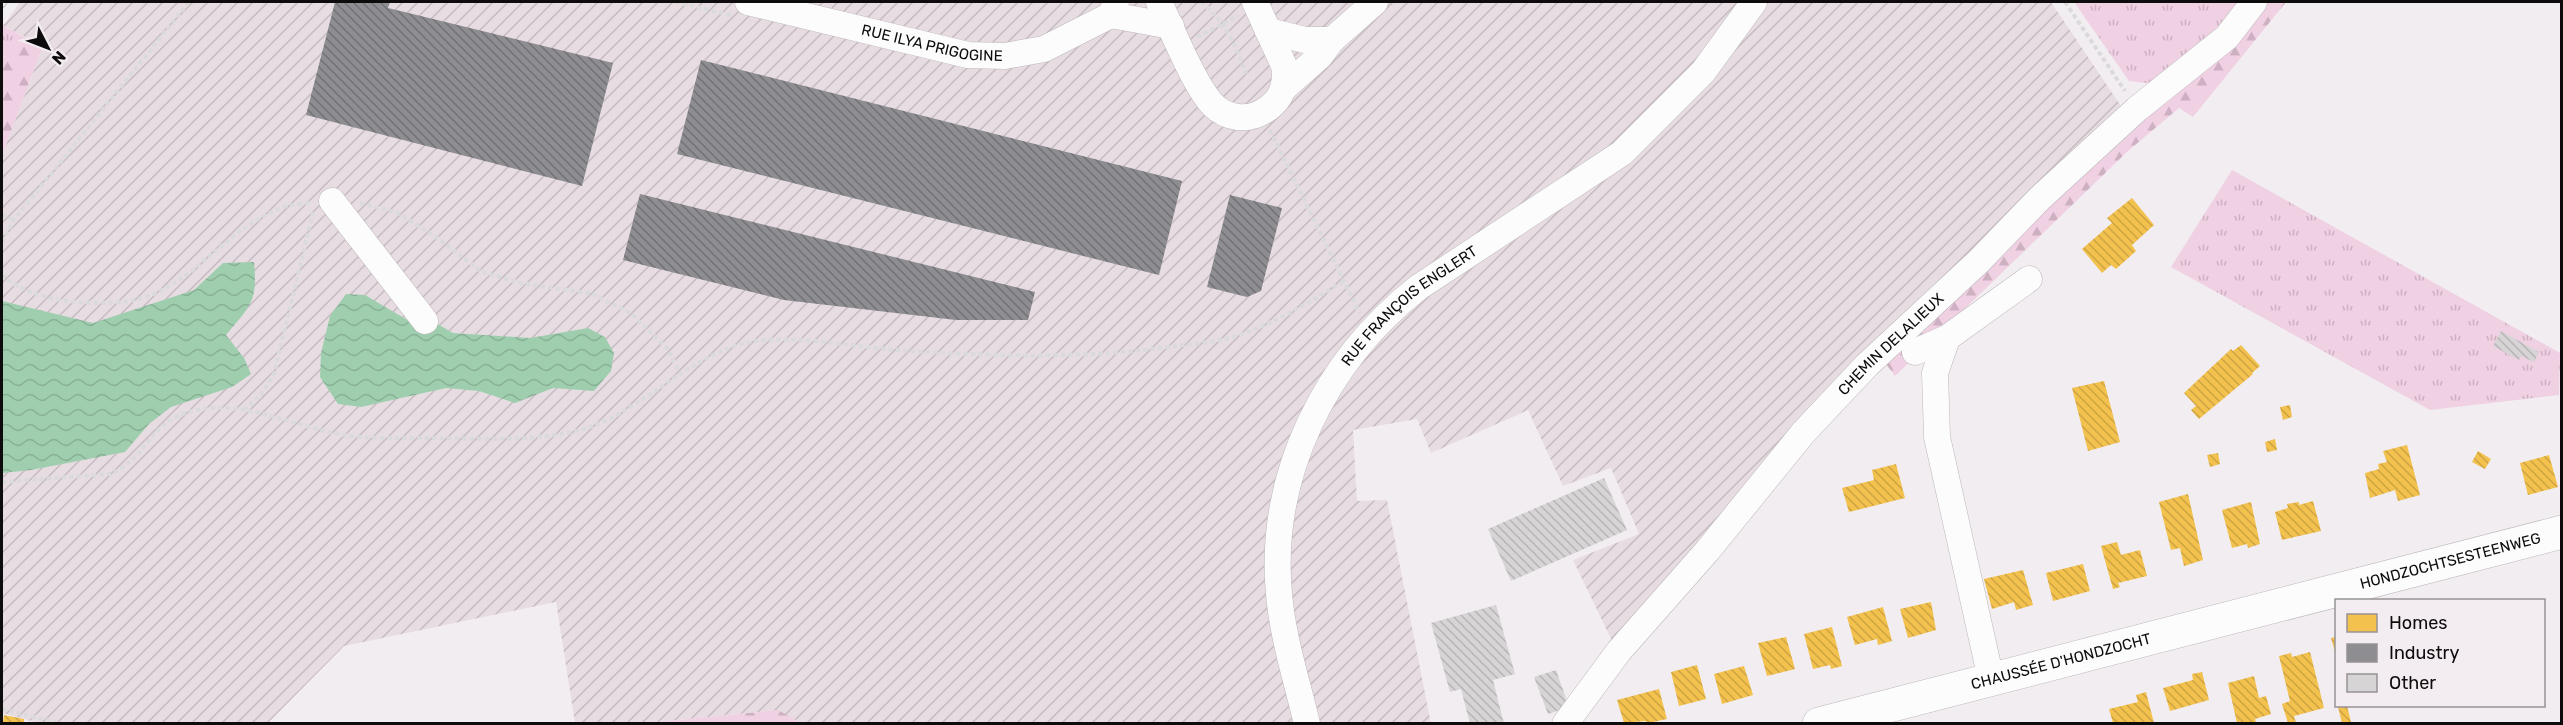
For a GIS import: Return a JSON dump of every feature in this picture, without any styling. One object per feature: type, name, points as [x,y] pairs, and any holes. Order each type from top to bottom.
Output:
[{"type":"main road","name":"HONDZOCHTSESTEENWEG","points":[[2305,599],[2562,532]]},
{"type":"main road","name":"CHAUSSÉE D'HONDZOCHT","points":[[1819,723],[2305,599]]},
{"type":"street","name":"RUE ILYA PRIGOGINE","points":[[748,2],[968,55],[1005,56],[1044,49],[1113,8]]},
{"type":"street","points":[[1159,2],[1194,74],[1212,103],[1221,111],[1239,118],[1253,117],[1273,106],[1284,88],[1320,56],[1332,40],[1375,2]]},
{"type":"street","points":[[1255,2],[1285,68],[1284,88]]},
{"type":"street","name":"RUE FRANÇOIS ENGLERT","points":[[1307,723],[1287,646],[1279,593],[1278,546],[1282,512],[1296,458],[1316,409],[1332,380],[1369,332],[1389,311],[1419,287],[1622,153],[1703,72],[1754,2]]},
{"type":"street","name":"CHEMIN DELALIEUX","points":[[1565,723],[1619,651],[1707,550],[1803,433],[1867,364],[1978,262],[2039,199],[2137,109],[2227,37],[2254,2]]},
{"type":"street","points":[[1113,8],[1171,26]]},
{"type":"street","points":[[1268,31],[1305,40],[1332,40]]},
{"type":"street","points":[[332,201],[424,321]]},
{"type":"street","points":[[1915,352],[1947,338],[2029,279]]},
{"type":"street","points":[[1947,338],[1935,373],[1937,437],[1990,679]]},
{"type":"path","points":[[2,242],[14,220],[189,2]]},
{"type":"path","points":[[1201,2],[1212,11],[1226,30],[1239,51],[1246,74]]},
{"type":"path","points":[[2064,2],[2137,109]]},
{"type":"path","points":[[1262,113],[1369,332]]},
{"type":"path","points":[[332,201],[347,199],[398,213],[436,237],[482,272],[521,283],[593,294],[630,313],[668,349],[680,374]]},
{"type":"path","points":[[2,275],[24,289],[44,297],[104,304],[126,302],[165,288],[264,217],[285,207],[314,202],[313,218],[274,374],[262,393],[244,410]]},
{"type":"path","points":[[2,215],[14,220]]},
{"type":"path","points":[[2,482],[111,474],[127,466],[139,455],[155,430],[181,414],[217,408],[244,410],[351,436],[500,439],[572,432],[605,422],[680,374],[717,353],[740,344],[765,340],[908,351],[1048,356],[1144,351],[1198,344],[1238,335],[1292,313],[1344,281]]},
{"type":"path","points":[[2,709],[62,723]]},
{"type":"shaded area","points":[[20,2],[2051,2],[2121,106],[1796,428],[1615,647],[1573,560],[1639,534],[1611,468],[1563,486],[1528,410],[1431,453],[1417,419],[1353,430],[1357,501],[1387,500],[1431,724],[801,724],[778,710],[648,723],[575,723],[556,602],[344,646],[268,723],[42,724],[2,713],[2,155],[43,46],[3,26]]},
{"type":"green space","points":[[2074,2],[2238,2],[2200,48],[2155,84],[2129,81]]},
{"type":"green space","points":[[2258,2],[2286,2],[2193,117],[2179,108],[2128,151],[1895,376],[1883,360]]},
{"type":"green space","points":[[3,26],[26,38],[2,59],[2,29]]},
{"type":"green space","points":[[26,38],[43,46],[2,155],[2,59]]},
{"type":"green space","points":[[2232,170],[2560,353],[2559,395],[2430,410],[2171,267]]},
{"type":"green space","points":[[778,710],[801,723],[648,723]]},
{"type":"water","points":[[254,262],[255,286],[251,303],[226,335],[244,358],[251,374],[232,387],[171,407],[149,424],[125,452],[31,470],[2,473],[2,301],[93,323],[194,290],[223,263]]},
{"type":"water","points":[[346,294],[365,295],[416,325],[434,322],[453,333],[530,338],[588,328],[605,337],[614,353],[611,371],[594,391],[553,388],[515,403],[479,391],[446,388],[361,407],[338,404],[320,377],[321,353],[330,316]]},
{"type":"building: Homes","points":[[2132,198],[2154,225],[2132,245],[2136,251],[2116,269],[2111,265],[2102,273],[2082,249],[2112,223],[2107,218]]},
{"type":"building: Homes","points":[[2241,345],[2260,366],[2199,419],[2191,410],[2196,406],[2184,393],[2231,349],[2233,351]]},
{"type":"building: Homes","points":[[2104,381],[2120,442],[2088,451],[2072,388]]},
{"type":"building: Homes","points":[[2290,405],[2292,417],[2283,420],[2280,407]]},
{"type":"building: Homes","points":[[2275,439],[2277,450],[2267,452],[2265,442]]},
{"type":"building: Homes","points":[[2407,445],[2420,495],[2398,501],[2395,490],[2370,498],[2365,473],[2379,469],[2378,464],[2387,462],[2383,451]]},
{"type":"building: Homes","points":[[2478,451],[2491,459],[2485,469],[2472,462]]},
{"type":"building: Homes","points":[[2218,453],[2220,464],[2210,467],[2207,455]]},
{"type":"building: Homes","points":[[2549,455],[2558,487],[2528,495],[2520,463]]},
{"type":"building: Homes","points":[[1896,464],[1905,498],[1849,512],[1842,488],[1874,480],[1872,470]]},
{"type":"building: Homes","points":[[2188,494],[2203,560],[2184,566],[2180,548],[2171,550],[2159,502]]},
{"type":"building: Homes","points":[[2313,501],[2321,531],[2282,540],[2275,512],[2288,508],[2287,504],[2299,502],[2299,505]]},
{"type":"building: Homes","points":[[2251,502],[2260,544],[2248,548],[2247,544],[2232,548],[2222,510]]},
{"type":"building: Homes","points":[[2117,542],[2121,555],[2140,550],[2147,576],[2118,583],[2120,587],[2113,589],[2101,546]]},
{"type":"building: Homes","points":[[2083,564],[2090,591],[2053,601],[2046,573]]},
{"type":"building: Homes","points":[[2023,570],[2033,605],[2016,610],[2014,602],[1992,609],[1984,579]]},
{"type":"building: Homes","points":[[1931,602],[1936,630],[1908,638],[1900,609]]},
{"type":"building: Homes","points":[[1883,607],[1892,641],[1878,645],[1877,639],[1855,645],[1847,617]]},
{"type":"building: Homes","points":[[1832,627],[1842,666],[1831,669],[1830,665],[1813,669],[1804,634]]},
{"type":"building: Homes","points":[[1786,637],[1795,669],[1767,676],[1758,643]]},
{"type":"building: Homes","points":[[2335,637],[2335,652],[2331,638]]},
{"type":"building: Homes","points":[[2310,652],[2324,708],[2294,716],[2296,723],[2288,723],[2282,704],[2290,701],[2279,656],[2291,653],[2292,657]]},
{"type":"building: Homes","points":[[1697,665],[1706,699],[1679,706],[1671,672]]},
{"type":"building: Homes","points":[[1744,666],[1753,695],[1722,704],[1714,674]]},
{"type":"building: Homes","points":[[2202,672],[2209,700],[2170,711],[2163,688],[2193,680],[2192,674]]},
{"type":"building: Homes","points":[[2254,676],[2259,698],[2266,696],[2271,714],[2255,719],[2256,723],[2237,723],[2228,683]]},
{"type":"building: Homes","points":[[1659,689],[1667,719],[1648,723],[1645,721],[1624,723],[1617,700]]},
{"type":"building: Homes","points":[[2146,692],[2154,723],[2113,723],[2109,709],[2138,702],[2136,695]]},
{"type":"building: Homes","points":[[2338,707],[2347,707],[2351,722],[2342,723]]},
{"type":"building: Homes","points":[[4,715],[24,719],[24,723],[3,722]]},
{"type":"building: Industry","points":[[335,2],[390,2],[388,8],[613,63],[582,186],[306,115]]},
{"type":"building: Industry","points":[[701,60],[1182,181],[1159,275],[677,154]]},
{"type":"building: Industry","points":[[640,194],[1035,292],[1028,320],[956,320],[784,300],[623,260]]},
{"type":"building: Industry","points":[[1230,195],[1282,208],[1261,291],[1247,297],[1207,287]]},
{"type":"building: Other","points":[[2501,331],[2539,352],[2534,362],[2521,356],[2519,360],[2493,346]]},
{"type":"building: Other","points":[[1604,478],[1627,530],[1511,581],[1488,529]]},
{"type":"building: Other","points":[[1496,605],[1515,674],[1493,680],[1504,724],[1470,724],[1461,689],[1450,692],[1431,623]]},
{"type":"building: Other","points":[[1556,670],[1569,707],[1548,714],[1534,677]]}]
